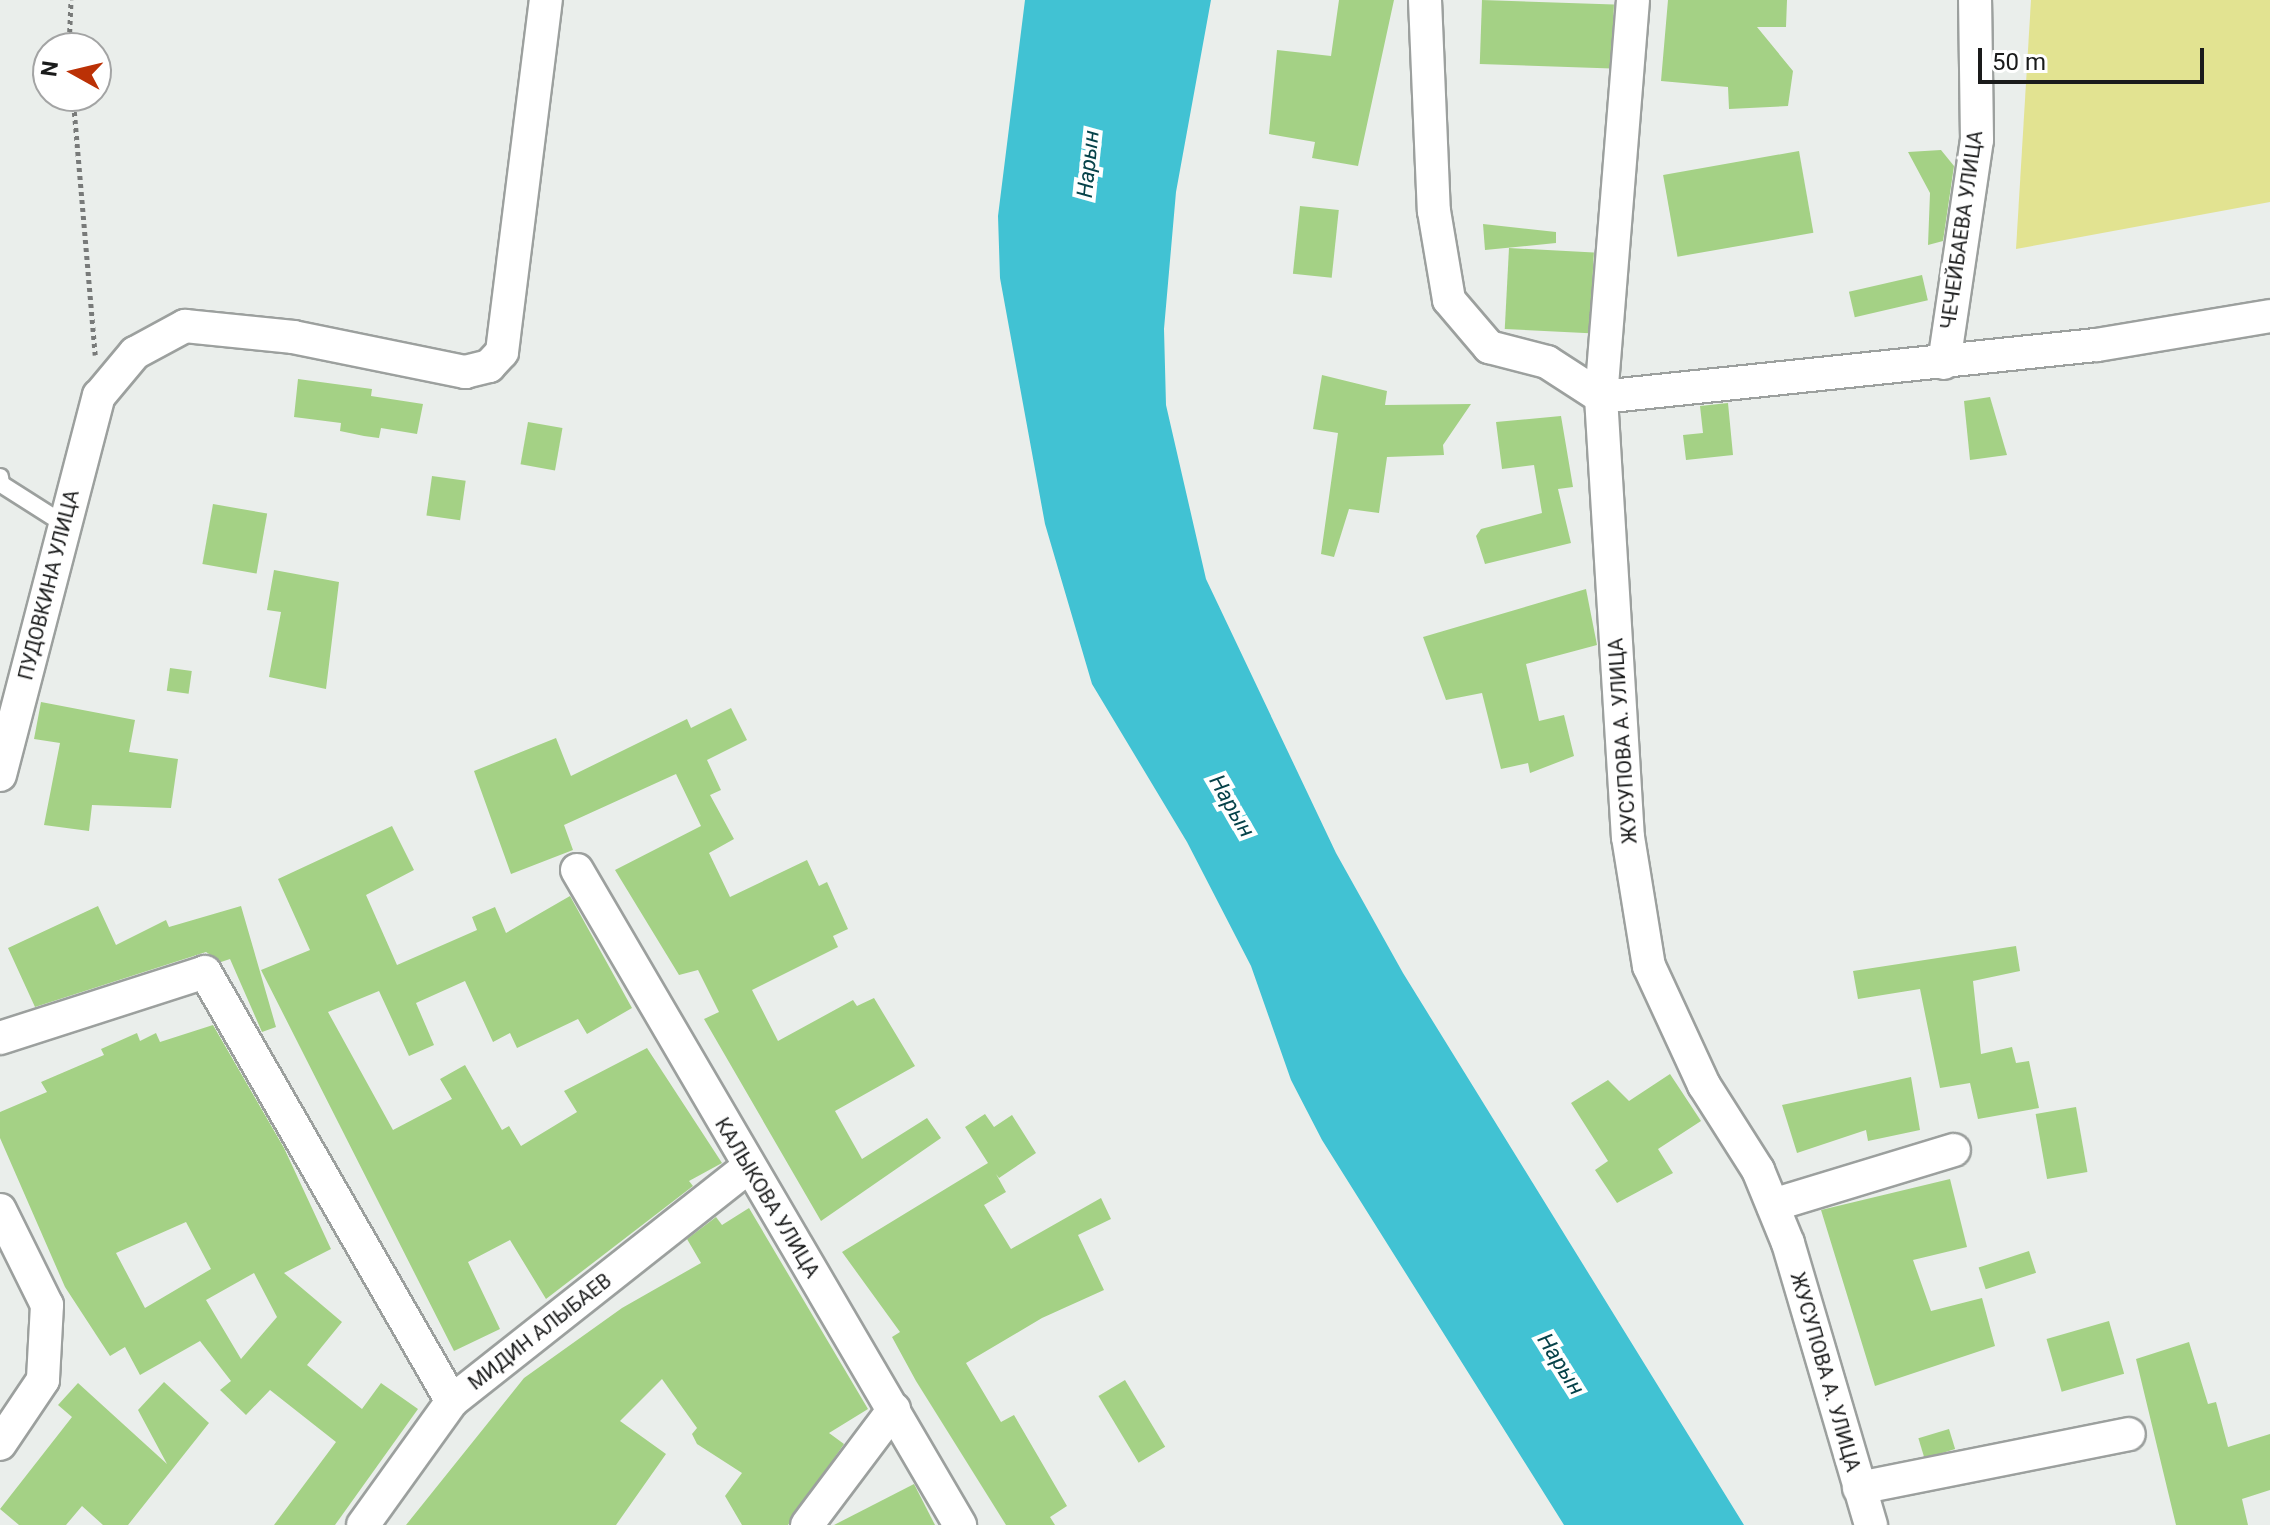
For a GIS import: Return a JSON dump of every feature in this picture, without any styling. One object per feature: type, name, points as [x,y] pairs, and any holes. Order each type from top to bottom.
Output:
[{"type":"street","points":[[99,396],[135,353],[185,326],[293,337],[465,372],[489,366],[502,352],[509,328],[546,0]]},
{"type":"street","points":[[1425,0],[1428,139],[1449,300],[1489,347],[1547,362],[1601,397],[1944,363],[2270,316]]},
{"type":"street","name":"ЖУСУПОВА А. УЛИЦА","points":[[1633,0],[1601,397],[1628,837],[1649,966],[1704,1085],[1773,1205],[1871,1525]]},
{"type":"street","name":"ЧЕЧЕЙБАЕВА УЛИЦА","points":[[1944,363],[1977,140],[1975,0]]},
{"type":"street","name":"ПУДОВКИНА УЛИЦА","points":[[0,775],[99,396]]},
{"type":"street","name":"КАЛЫКОВА УЛИЦА","points":[[577,870],[747,1168],[894,1409],[960,1525]]},
{"type":"street","points":[[0,1038],[205,972],[452,1401]]},
{"type":"street","points":[[1773,1205],[1954,1150]]},
{"type":"street","name":"МИДИН АЛЫБАЕВ","points":[[363,1525],[452,1401],[747,1168]]},
{"type":"street","points":[[0,1210],[47,1305],[43,1380],[0,1444]]},
{"type":"street","points":[[807,1525],[894,1409]]},
{"type":"street","points":[[1859,1488],[2129,1434]]},
{"type":"lane","points":[[0,477],[1,484],[64,524]]},
{"type":"path","points":[[70,32],[71,0]]},
{"type":"path","points":[[74,112],[99,396]]},
{"type":"green space","points":[[2031,0],[2270,0],[2270,202],[2016,249]]},
{"type":"water","name":"Нарын","points":[[1025,0],[1211,0],[1176,192],[1164,329],[1166,405],[1206,579],[1336,853],[1403,973],[1744,1525],[1564,1525],[1322,1140],[1291,1080],[1251,966],[1187,842],[1092,684],[1045,524],[1000,278],[998,216]]},
{"type":"building","points":[[1339,0],[1394,0],[1358,166],[1312,158],[1315,142],[1269,134],[1277,50],[1331,56]]},
{"type":"building","points":[[1482,0],[1614,5],[1612,69],[1480,64]]},
{"type":"building","points":[[1668,0],[1787,0],[1786,27],[1757,27],[1793,71],[1788,106],[1729,109],[1728,87],[1661,81]]},
{"type":"building","points":[[1941,150],[1954,166],[1943,241],[1928,245],[1930,193],[1908,152]]},
{"type":"building","points":[[1799,151],[1813,233],[1678,257],[1663,175]]},
{"type":"building","points":[[1300,206],[1339,210],[1332,278],[1293,274]]},
{"type":"building","points":[[1483,224],[1556,232],[1556,243],[1485,250]]},
{"type":"building","points":[[1509,248],[1594,252],[1590,333],[1505,329]]},
{"type":"building","points":[[1922,275],[1928,300],[1855,317],[1849,292]]},
{"type":"building","points":[[1322,375],[1387,391],[1385,405],[1471,404],[1443,445],[1444,455],[1387,457],[1379,513],[1349,509],[1334,557],[1321,554],[1338,433],[1313,429]]},
{"type":"building","points":[[298,379],[372,389],[371,396],[423,404],[417,434],[381,428],[379,438],[364,436],[340,431],[341,423],[294,417]]},
{"type":"building","points":[[1990,397],[2007,455],[1970,460],[1964,401]]},
{"type":"building","points":[[1728,403],[1733,455],[1686,460],[1683,435],[1703,433],[1700,406]]},
{"type":"building","points":[[1561,416],[1573,487],[1558,489],[1571,543],[1485,564],[1476,536],[1481,529],[1542,513],[1534,465],[1502,469],[1496,422]]},
{"type":"building","points":[[528,422],[562,428],[555,470],[521,464]]},
{"type":"building","points":[[432,476],[466,481],[460,520],[426,516]]},
{"type":"building","points":[[213,504],[267,514],[257,574],[202,564]]},
{"type":"building","points":[[274,570],[339,582],[326,689],[269,677],[281,612],[267,610]]},
{"type":"building","points":[[1586,589],[1597,645],[1526,664],[1539,721],[1564,715],[1574,756],[1530,773],[1528,763],[1501,769],[1482,693],[1446,700],[1423,637]]},
{"type":"building","points":[[170,668],[192,671],[189,694],[167,691]]},
{"type":"building","points":[[41,702],[135,720],[129,752],[178,759],[171,808],[92,805],[89,831],[44,825],[60,743],[34,739]]},
{"type":"building","points":[[731,708],[747,740],[707,760],[721,790],[710,795],[734,839],[709,853],[730,897],[807,860],[819,886],[827,882],[848,929],[833,936],[838,947],[752,990],[778,1041],[853,1000],[857,1006],[874,998],[915,1066],[835,1111],[862,1159],[927,1118],[941,1138],[821,1221],[704,1019],[719,1012],[698,970],[679,975],[615,870],[701,826],[676,774],[564,825],[573,850],[511,874],[474,771],[556,738],[571,776],[687,719],[691,728]]},
{"type":"building","points":[[392,826],[414,870],[366,895],[397,965],[477,930],[472,917],[495,907],[506,933],[570,896],[632,1008],[587,1034],[578,1019],[517,1048],[510,1033],[493,1042],[465,981],[416,1003],[434,1045],[409,1056],[379,991],[328,1012],[393,1130],[452,1099],[440,1079],[465,1065],[502,1130],[509,1126],[521,1146],[577,1112],[564,1091],[647,1048],[722,1163],[689,1181],[693,1186],[546,1299],[510,1240],[468,1262],[500,1329],[454,1351],[261,970],[310,950],[278,879]]},
{"type":"building","points":[[98,906],[116,945],[166,920],[169,927],[241,906],[276,1027],[262,1032],[230,959],[221,962],[206,952],[35,1007],[8,948]]},
{"type":"building","points":[[2016,946],[2020,971],[1973,981],[1981,1054],[2012,1047],[2016,1063],[2029,1061],[2039,1108],[1978,1119],[1970,1083],[1940,1088],[1920,989],[1858,999],[1853,971]]},
{"type":"building","points":[[213,1025],[284,1148],[331,1249],[284,1273],[342,1322],[307,1365],[362,1409],[381,1383],[418,1409],[335,1525],[274,1525],[336,1442],[270,1390],[246,1415],[220,1390],[231,1381],[200,1341],[140,1375],[125,1347],[110,1356],[65,1287],[0,1138],[0,1112],[47,1092],[41,1082],[104,1055],[101,1049],[137,1033],[140,1041],[156,1033],[160,1042]],"holes":[[[186,1222],[211,1269],[145,1308],[116,1253]],[[254,1273],[277,1317],[241,1359],[206,1300]]]},
{"type":"building","points":[[1670,1074],[1701,1121],[1658,1149],[1673,1173],[1617,1203],[1595,1170],[1608,1161],[1571,1103],[1608,1080],[1629,1101]]},
{"type":"building","points":[[1911,1077],[1920,1130],[1868,1141],[1866,1130],[1797,1153],[1782,1105]]},
{"type":"building","points":[[2076,1107],[2087,1172],[2047,1179],[2036,1114]]},
{"type":"building","points":[[985,1114],[994,1127],[1012,1115],[1036,1153],[999,1178],[996,1174],[1006,1192],[984,1205],[1011,1249],[1101,1198],[1111,1219],[1078,1235],[1104,1290],[1042,1318],[966,1363],[1001,1422],[1014,1415],[1067,1506],[1050,1517],[1055,1525],[1006,1525],[916,1381],[892,1337],[900,1332],[842,1252],[988,1163],[965,1127]]},
{"type":"building","points":[[1950,1179],[1967,1247],[1913,1260],[1931,1311],[1982,1298],[1995,1346],[1875,1386],[1821,1210]]},
{"type":"building","points":[[749,1208],[868,1409],[829,1433],[844,1444],[788,1525],[742,1525],[725,1496],[742,1473],[697,1444],[692,1434],[697,1428],[662,1379],[620,1421],[666,1454],[616,1525],[406,1525],[524,1378],[622,1308],[701,1263],[687,1239],[716,1217],[722,1225]]},
{"type":"building","points":[[2029,1251],[2036,1273],[1986,1289],[1979,1267]]},
{"type":"building","points":[[2109,1321],[2124,1374],[2062,1392],[2047,1339]]},
{"type":"building","points":[[2189,1342],[2208,1404],[2216,1402],[2228,1447],[2270,1434],[2270,1490],[2242,1499],[2248,1525],[2176,1525],[2136,1359]]},
{"type":"building","points":[[1125,1380],[1165,1447],[1139,1463],[1098,1396]]},
{"type":"building","points":[[164,1382],[209,1423],[128,1525],[103,1525],[82,1506],[66,1525],[19,1525],[0,1509],[72,1417],[58,1405],[78,1383],[167,1464],[138,1410]]},
{"type":"building","points":[[1949,1429],[1955,1449],[1925,1458],[1918,1438]]},
{"type":"building","points":[[914,1484],[935,1525],[834,1525]]}]
